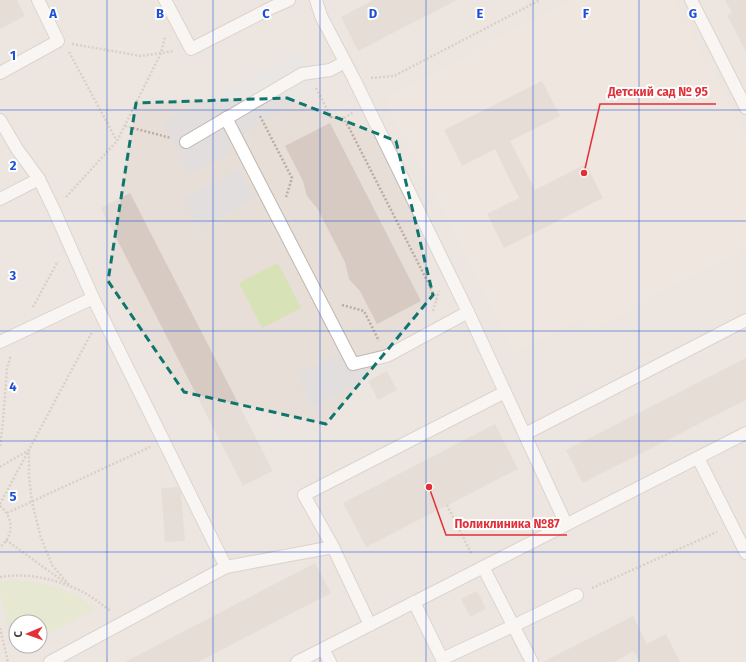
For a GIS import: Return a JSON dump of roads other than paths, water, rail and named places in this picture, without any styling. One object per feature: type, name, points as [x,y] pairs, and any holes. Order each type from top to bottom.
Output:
[{"type":"lane","points":[[0,73],[58,41],[38,0]]},
{"type":"lane","points":[[165,0],[191,49],[289,0]]},
{"type":"lane","points":[[316,0],[321,16],[354,79],[468,312],[566,524]]},
{"type":"lane","points":[[691,0],[746,108]]},
{"type":"lane","points":[[186,142],[302,74],[330,70],[345,62]]},
{"type":"lane","points":[[226,118],[352,364],[387,356],[468,312]]},
{"type":"lane","points":[[0,120],[16,149],[39,179],[93,298],[226,567]]},
{"type":"lane","points":[[0,199],[39,179]]},
{"type":"lane","points":[[0,342],[93,298]]},
{"type":"lane","points":[[525,434],[746,320]]},
{"type":"lane","points":[[370,625],[333,547],[304,495],[505,392]]},
{"type":"lane","points":[[297,662],[746,433]]},
{"type":"lane","points":[[698,458],[746,553]]},
{"type":"lane","points":[[50,662],[226,567],[333,547]]},
{"type":"lane","points":[[481,568],[532,662]]},
{"type":"lane","points":[[414,602],[442,659],[577,595]]},
{"type":"lane","points":[[323,649],[330,662]]},
{"type":"place","name":"Детский сад № 95","points":[[584,173]]},
{"type":"place","name":"Поликлиника №87","points":[[429,487]]}]
